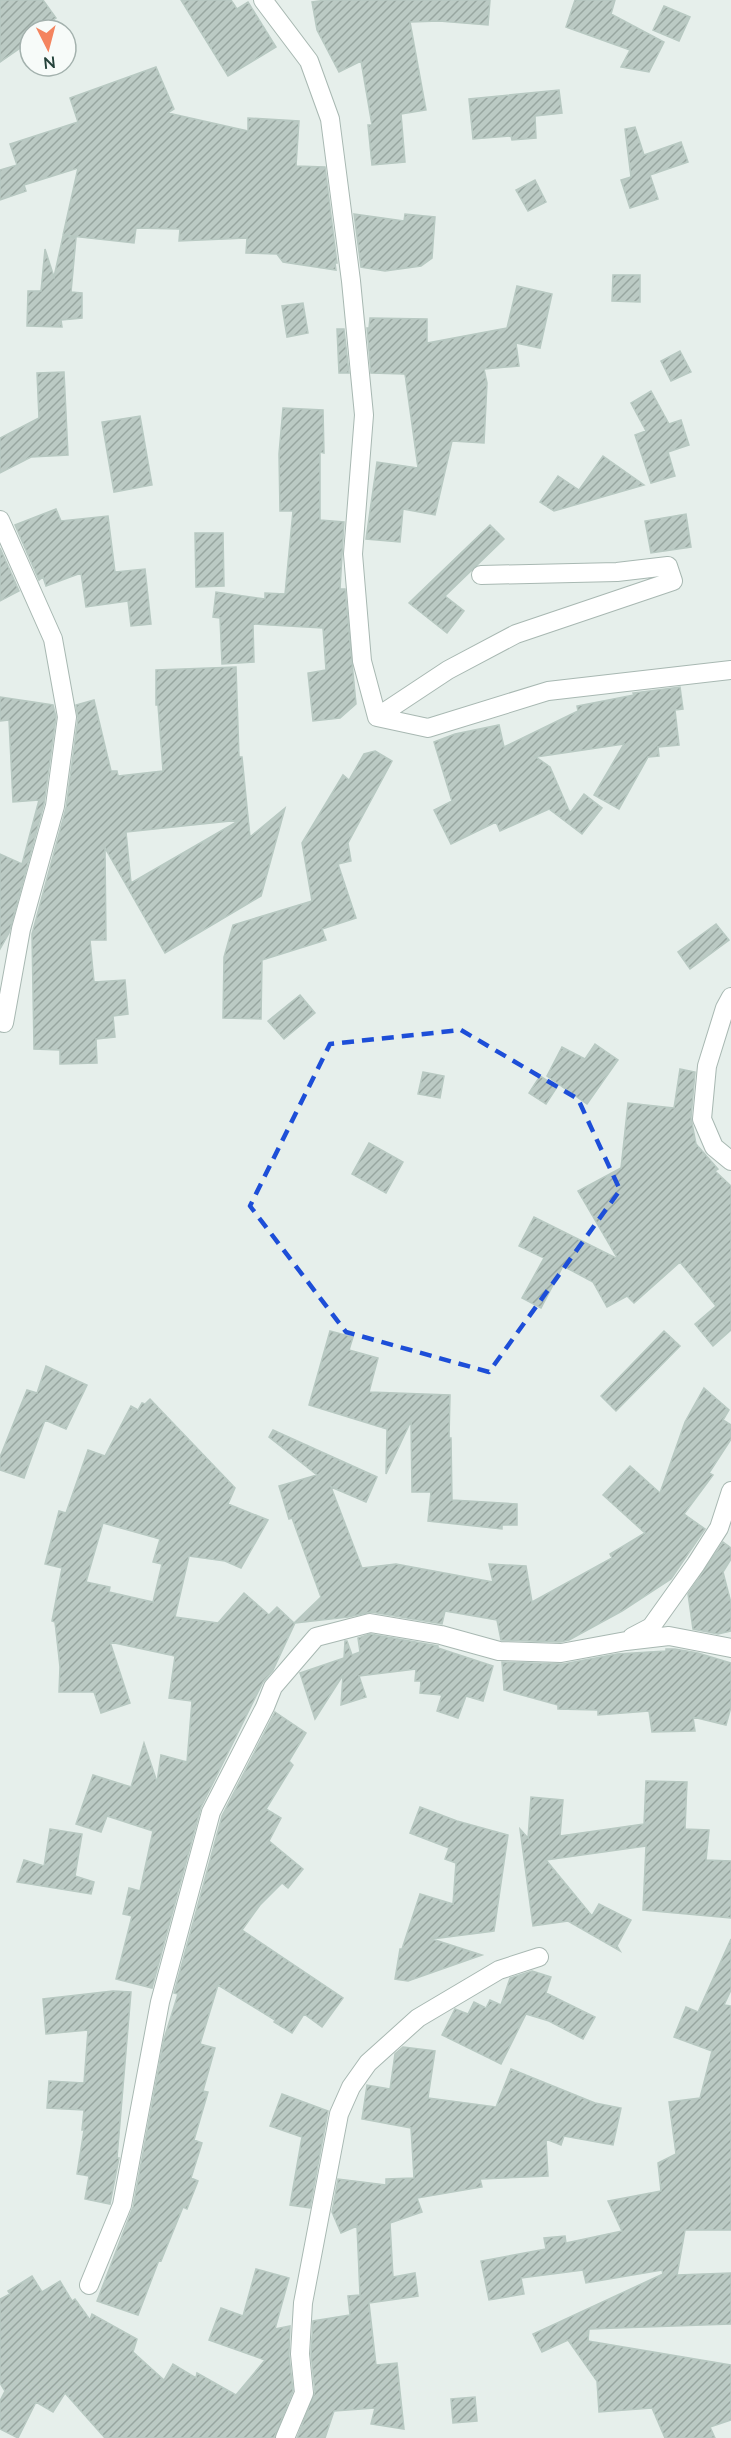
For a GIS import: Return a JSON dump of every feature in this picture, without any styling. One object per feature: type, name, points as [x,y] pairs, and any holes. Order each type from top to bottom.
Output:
[{"type":"street","points":[[263,0],[309,61],[330,119],[351,280],[364,415],[352,554],[362,661],[377,717]]},
{"type":"street","points":[[0,520],[53,639],[67,717],[55,806],[21,929],[4,1023]]},
{"type":"street","points":[[377,717],[448,670],[516,634],[673,581],[668,566],[617,572],[481,575]]},
{"type":"street","points":[[377,717],[428,728],[548,691],[731,670]]},
{"type":"street","points":[[731,998],[725,1008],[707,1066],[702,1119],[714,1147],[731,1161]]},
{"type":"street","points":[[626,1641],[651,1627],[663,1612],[719,1528],[731,1491]]},
{"type":"street","points":[[89,2285],[122,2205],[160,2002],[211,1812],[273,1687],[316,1637],[370,1623],[441,1635],[499,1651],[561,1653],[669,1636],[731,1648]]},
{"type":"street","points":[[285,2438],[304,2393],[300,2354],[303,2303],[339,2114],[351,2087],[368,2063],[418,2018],[499,1970],[539,1957]]},
{"type":"highlighted area","points":[[461,1030],[578,1099],[620,1190],[489,1372],[346,1332],[250,1206],[330,1044]]},
{"type":"building","points":[[0,0],[43,0],[56,18],[18,18],[18,50],[0,62]]},
{"type":"building","points":[[181,0],[231,0],[237,9],[248,2],[276,47],[228,76]]},
{"type":"building","points":[[326,0],[490,0],[488,25],[439,21],[410,22],[426,110],[401,114],[405,162],[372,165],[368,125],[372,125],[361,61],[339,72],[317,30],[312,2]]},
{"type":"building","points":[[575,0],[615,0],[611,14],[664,42],[649,72],[621,67],[630,50],[566,27]]},
{"type":"building","points":[[664,6],[690,17],[679,41],[653,30]]},
{"type":"building","points":[[156,67],[174,109],[168,113],[248,131],[248,118],[299,121],[296,166],[325,167],[336,270],[283,262],[277,254],[246,253],[247,238],[179,241],[180,229],[136,228],[134,243],[63,235],[78,168],[24,185],[26,191],[0,200],[0,170],[17,165],[10,144],[78,122],[70,98]]},
{"type":"building","points":[[559,90],[562,113],[535,116],[536,138],[512,140],[511,136],[473,139],[469,99]]},
{"type":"building","points":[[635,127],[644,155],[681,142],[688,162],[650,175],[658,199],[630,208],[621,180],[631,177],[625,129]]},
{"type":"building","points":[[535,180],[546,202],[528,211],[516,190]]},
{"type":"building","points":[[354,214],[404,221],[405,214],[435,217],[432,258],[421,266],[385,271],[361,267]]},
{"type":"building","points":[[63,236],[76,238],[71,292],[82,293],[82,318],[61,320],[62,327],[27,326],[28,291],[41,291],[45,249],[54,277]]},
{"type":"building","points":[[613,275],[640,275],[640,302],[612,301]]},
{"type":"building","points":[[517,286],[552,294],[540,348],[516,343],[519,366],[484,369],[487,383],[484,443],[452,441],[435,515],[403,509],[400,542],[366,539],[377,462],[418,468],[405,374],[371,373],[367,328],[369,328],[370,318],[427,319],[427,343],[507,328]]},
{"type":"building","points":[[303,303],[308,333],[287,337],[282,306]]},
{"type":"building","points":[[337,329],[344,329],[349,373],[339,373]]},
{"type":"building","points":[[680,351],[691,372],[671,381],[661,361]]},
{"type":"building","points":[[64,372],[68,455],[31,457],[0,473],[0,438],[39,418],[37,373]]},
{"type":"building","points":[[651,391],[669,424],[681,420],[689,445],[668,452],[675,476],[651,483],[635,435],[646,431],[631,403]]},
{"type":"building","points":[[283,408],[323,410],[324,453],[320,452],[320,520],[344,522],[340,589],[345,589],[356,704],[340,718],[313,721],[308,673],[326,670],[323,628],[253,624],[254,662],[222,664],[220,618],[213,617],[216,592],[265,599],[265,593],[285,594],[293,511],[280,511],[279,454]]},
{"type":"building","points":[[140,416],[152,485],[114,492],[102,422]]},
{"type":"building","points":[[603,456],[644,485],[554,511],[540,502],[558,476],[579,490]]},
{"type":"building","points":[[56,509],[61,521],[108,516],[115,572],[145,569],[151,624],[131,626],[128,601],[86,607],[81,573],[46,586],[43,577],[39,580],[15,525]]},
{"type":"building","points":[[686,514],[691,547],[651,553],[645,521]]},
{"type":"building","points":[[490,525],[504,539],[445,596],[464,611],[447,633],[409,603]]},
{"type":"building","points":[[195,533],[223,533],[224,586],[196,587]]},
{"type":"building","points":[[0,548],[19,591],[0,601]]},
{"type":"building","points":[[236,667],[239,757],[242,757],[250,837],[285,808],[261,896],[165,953],[105,848],[106,940],[90,940],[94,982],[125,980],[128,1014],[113,1016],[115,1037],[96,1039],[97,1063],[60,1064],[60,1050],[34,1049],[32,934],[66,808],[78,718],[76,705],[94,700],[111,771],[117,771],[118,776],[163,771],[158,705],[156,705],[156,670]],"holes":[[[240,820],[131,883],[126,832]]]},
{"type":"building","points":[[680,687],[683,709],[675,710],[679,745],[658,747],[659,756],[648,757],[619,809],[594,795],[624,744],[536,757],[550,767],[570,813],[584,794],[602,808],[582,834],[549,809],[500,831],[496,822],[451,844],[434,810],[452,801],[434,742],[455,734],[499,725],[504,747],[578,711],[577,706],[634,695],[633,693]]},
{"type":"building","points":[[0,697],[53,705],[56,717],[44,804],[9,933],[0,949],[0,854],[22,864],[39,800],[13,802],[9,720],[0,721]]},
{"type":"building","points":[[375,751],[392,761],[348,843],[351,861],[338,864],[356,918],[322,929],[326,940],[262,960],[261,1019],[223,1018],[224,957],[233,925],[312,901],[302,843],[343,775],[349,780],[364,754]]},
{"type":"building","points":[[716,924],[729,940],[690,969],[678,952]]},
{"type":"building","points":[[300,995],[315,1013],[284,1039],[268,1021]]},
{"type":"building","points":[[595,1044],[618,1060],[587,1104],[547,1076],[562,1047],[585,1059]]},
{"type":"building","points":[[680,1069],[695,1072],[691,1118],[696,1144],[718,1169],[715,1171],[731,1186],[731,1330],[713,1346],[695,1324],[716,1306],[680,1262],[634,1303],[627,1296],[607,1307],[593,1282],[563,1266],[541,1308],[522,1298],[544,1258],[519,1246],[534,1217],[618,1259],[578,1191],[621,1168],[628,1103],[674,1108]]},
{"type":"building","points":[[423,1072],[444,1076],[440,1098],[418,1094]]},
{"type":"building","points":[[540,1076],[557,1087],[546,1104],[529,1093]]},
{"type":"building","points":[[369,1143],[403,1162],[386,1193],[352,1174]]},
{"type":"building","points":[[330,1331],[353,1337],[349,1350],[378,1358],[369,1392],[450,1395],[449,1438],[451,1438],[452,1500],[517,1504],[517,1525],[502,1525],[502,1529],[428,1521],[431,1492],[412,1492],[411,1421],[386,1474],[387,1429],[309,1405]]},
{"type":"building","points":[[664,1331],[680,1346],[616,1411],[601,1396]]},
{"type":"building","points":[[46,1366],[87,1385],[66,1429],[45,1420],[24,1478],[0,1470],[0,1457],[27,1390],[37,1393]]},
{"type":"building","points":[[704,1388],[729,1410],[723,1420],[731,1425],[731,1439],[709,1473],[713,1475],[684,1514],[705,1529],[671,1579],[622,1611],[569,1640],[560,1642],[501,1640],[497,1620],[445,1611],[442,1624],[371,1612],[295,1623],[201,1807],[152,1988],[116,1979],[132,1916],[123,1914],[129,1888],[140,1891],[153,1831],[107,1816],[101,1832],[76,1824],[93,1775],[131,1787],[144,1743],[157,1782],[161,1755],[187,1762],[192,1701],[169,1698],[175,1656],[110,1642],[130,1703],[101,1713],[94,1692],[59,1692],[60,1667],[55,1622],[52,1621],[62,1568],[45,1564],[59,1511],[66,1513],[88,1450],[105,1456],[131,1406],[138,1410],[142,1403],[145,1404],[150,1399],[235,1488],[228,1504],[268,1520],[241,1568],[225,1561],[189,1556],[175,1617],[218,1623],[244,1593],[269,1615],[277,1607],[294,1623],[321,1597],[292,1518],[289,1519],[279,1486],[317,1475],[269,1437],[273,1430],[377,1477],[366,1502],[331,1487],[362,1568],[396,1564],[493,1582],[489,1564],[526,1566],[532,1602],[612,1558],[610,1554],[645,1533],[603,1495],[630,1466],[660,1493],[685,1422]],"holes":[[[103,1523],[160,1539],[153,1562],[162,1564],[153,1602],[109,1592],[110,1587],[86,1582]]]},
{"type":"building","points":[[723,1542],[731,1548],[731,1559],[723,1572],[731,1603],[731,1631],[718,1634],[693,1629],[688,1594]]},
{"type":"building","points":[[370,1634],[438,1646],[438,1648],[493,1666],[483,1701],[466,1696],[458,1718],[437,1711],[442,1695],[420,1693],[421,1681],[415,1681],[416,1669],[359,1676],[366,1697],[341,1705],[343,1675],[315,1719],[300,1673],[344,1658],[345,1641],[352,1655],[360,1652],[358,1638]]},
{"type":"building","points":[[666,1649],[698,1653],[731,1663],[731,1707],[726,1725],[693,1717],[695,1731],[652,1732],[649,1711],[598,1715],[598,1710],[558,1709],[558,1705],[504,1690],[502,1662],[563,1664],[617,1654],[666,1651]]},
{"type":"building","points":[[275,1712],[306,1733],[289,1761],[293,1765],[266,1809],[281,1818],[269,1841],[303,1869],[288,1888],[282,1883],[260,1905],[242,1930],[343,1998],[322,2027],[304,2014],[292,2033],[218,1985],[200,2044],[215,2048],[203,2091],[208,2092],[194,2140],[202,2143],[191,2178],[198,2181],[187,2209],[183,2207],[161,2261],[159,2260],[138,2315],[97,2301],[133,2207],[164,2039],[178,1994],[174,1993],[222,1816]]},
{"type":"building","points":[[646,1781],[687,1782],[685,1829],[709,1830],[706,1860],[731,1861],[731,1918],[643,1910],[646,1846],[546,1860],[592,1916],[599,1904],[631,1920],[617,1946],[620,1951],[568,1921],[533,1926],[520,1829],[528,1838],[531,1797],[563,1800],[560,1836],[644,1824]]},
{"type":"building","points":[[420,1807],[457,1821],[508,1835],[494,1931],[432,1939],[482,1955],[408,1981],[395,1979],[400,1949],[402,1949],[420,1894],[453,1904],[456,1863],[445,1859],[449,1848],[410,1833]]},
{"type":"building","points":[[50,1829],[82,1834],[75,1876],[94,1882],[91,1894],[17,1882],[24,1860],[44,1866]]},
{"type":"building","points":[[731,1939],[731,1990],[724,2005],[731,2006],[731,2230],[685,2230],[677,2275],[731,2273],[731,2324],[589,2329],[588,2341],[731,2365],[731,2420],[710,2427],[715,2438],[665,2438],[652,2408],[599,2412],[597,2381],[568,2340],[542,2352],[533,2334],[663,2274],[662,2270],[586,2283],[583,2270],[521,2278],[524,2294],[489,2300],[481,2261],[546,2249],[544,2238],[565,2236],[566,2243],[622,2231],[608,2201],[661,2191],[658,2163],[676,2154],[669,2102],[700,2098],[712,2051],[674,2037],[686,2007],[698,2012]]},
{"type":"building","points":[[532,1971],[551,1977],[546,1993],[595,2017],[583,2039],[549,2021],[526,2014],[501,2064],[442,2035],[455,2009],[468,2014],[474,2002],[486,2008],[490,2000],[501,2005],[510,1978]]},
{"type":"building","points":[[113,1991],[131,1992],[117,2158],[119,2158],[110,2204],[85,2199],[89,2176],[77,2174],[84,2130],[82,2130],[84,2110],[47,2108],[49,2081],[84,2083],[88,2030],[46,2034],[43,1999]]},
{"type":"building","points":[[403,2047],[435,2051],[428,2098],[496,2107],[511,2069],[595,2103],[621,2108],[613,2145],[564,2136],[561,2145],[546,2139],[548,2176],[480,2179],[482,2187],[417,2198],[422,2212],[390,2223],[393,2277],[415,2273],[418,2296],[369,2303],[376,2365],[397,2363],[404,2429],[371,2424],[375,2408],[334,2411],[325,2438],[297,2438],[315,2392],[311,2354],[313,2321],[350,2315],[348,2296],[360,2295],[357,2226],[341,2233],[332,2212],[338,2179],[386,2185],[386,2179],[414,2178],[411,2128],[362,2119],[367,2085],[390,2089],[395,2054]]},
{"type":"building","points":[[282,2094],[328,2111],[310,2208],[290,2205],[302,2137],[270,2126]]},
{"type":"building","points":[[256,2269],[289,2278],[275,2329],[290,2326],[289,2355],[293,2391],[274,2438],[105,2438],[65,2393],[53,2412],[36,2402],[18,2438],[0,2429],[0,2401],[5,2391],[0,2383],[0,2299],[10,2294],[8,2291],[32,2276],[42,2292],[60,2281],[72,2301],[75,2299],[90,2320],[92,2314],[137,2339],[133,2352],[164,2380],[173,2364],[196,2378],[197,2373],[236,2395],[265,2360],[209,2340],[221,2308],[243,2316]]},
{"type":"building","points":[[475,2397],[477,2421],[453,2423],[451,2399]]}]
